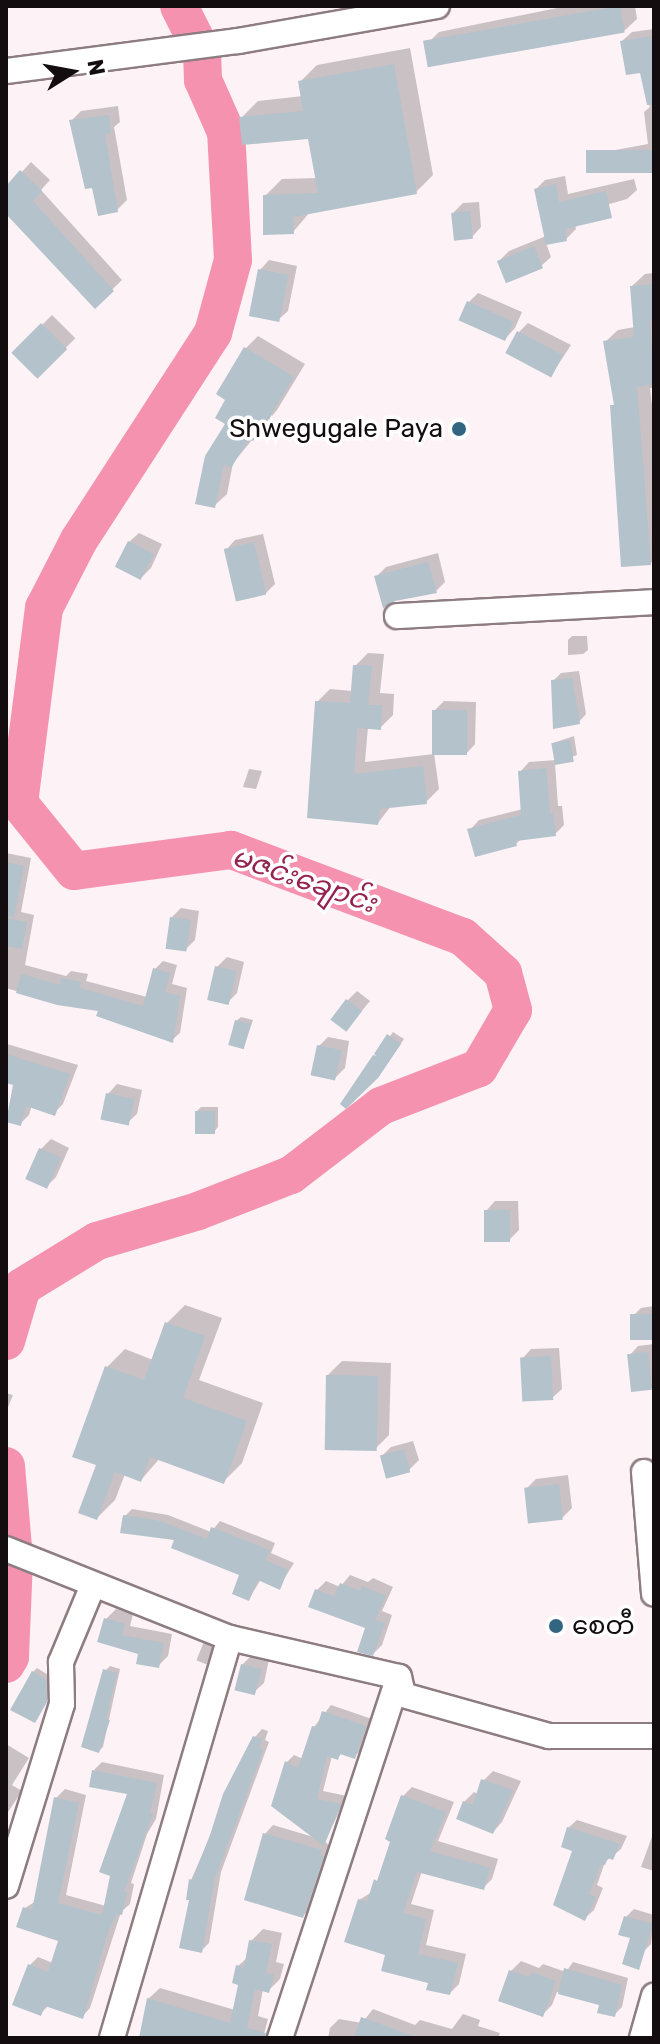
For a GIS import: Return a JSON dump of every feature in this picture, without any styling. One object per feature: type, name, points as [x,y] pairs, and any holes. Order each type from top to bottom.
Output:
[{"type":"street","points":[[6,71],[238,41],[437,6]]},
{"type":"street","points":[[397,616],[654,602]]},
{"type":"street","points":[[644,1472],[654,1594]]},
{"type":"street","points":[[6,1549],[230,1638],[399,1677]]},
{"type":"street","points":[[6,1886],[62,1704],[61,1662],[93,1585]]},
{"type":"street","points":[[112,2038],[230,1638]]},
{"type":"street","points":[[399,1677],[403,1695],[549,1736],[654,1736]]},
{"type":"street","points":[[280,2038],[399,1677]]},
{"type":"street","points":[[642,2038],[654,1996]]},
{"type":"building","points":[[620,6],[625,33],[428,67],[423,41]]},
{"type":"building","points":[[654,36],[654,105],[647,105],[640,73],[626,75],[620,41]]},
{"type":"building","points":[[394,64],[417,194],[293,217],[294,234],[263,235],[263,195],[318,193],[308,139],[242,145],[239,117],[303,111],[298,81]]},
{"type":"building","points":[[109,115],[111,133],[105,134],[118,212],[98,216],[92,188],[85,189],[69,120]]},
{"type":"building","points":[[586,150],[654,150],[654,173],[586,173]]},
{"type":"building","points":[[20,170],[42,191],[33,201],[114,291],[95,309],[6,214],[6,186]]},
{"type":"building","points":[[556,184],[559,202],[606,191],[612,218],[565,229],[567,241],[546,245],[534,189]]},
{"type":"building","points":[[470,211],[473,239],[454,241],[451,213]]},
{"type":"building","points":[[534,246],[543,268],[506,283],[497,261]]},
{"type":"building","points":[[258,269],[288,275],[279,322],[249,316]]},
{"type":"building","points":[[654,284],[654,321],[650,321],[654,384],[637,387],[651,565],[621,567],[610,405],[614,405],[603,341],[634,337],[630,286]]},
{"type":"building","points":[[467,301],[514,322],[505,341],[458,320]]},
{"type":"building","points":[[41,323],[67,349],[37,379],[11,353]]},
{"type":"building","points":[[517,331],[563,355],[551,377],[505,353]]},
{"type":"building","points":[[244,347],[294,377],[253,441],[249,439],[231,468],[224,464],[215,508],[195,504],[205,456],[225,424],[215,418],[225,400],[216,394]]},
{"type":"building","points":[[128,541],[154,554],[141,580],[115,567]]},
{"type":"building","points":[[254,542],[266,595],[236,602],[224,549]]},
{"type":"building","points":[[428,562],[437,593],[395,601],[383,608],[374,576]]},
{"type":"building","points":[[353,665],[372,666],[368,705],[382,705],[381,730],[357,728],[354,774],[423,766],[427,804],[380,809],[378,825],[307,818],[315,701],[350,703]]},
{"type":"building","points":[[572,678],[580,724],[553,729],[551,680]]},
{"type":"building","points":[[432,710],[467,710],[467,755],[432,755]]},
{"type":"building","points":[[570,740],[574,762],[555,765],[551,743]]},
{"type":"building","points":[[546,768],[550,814],[553,814],[556,836],[516,841],[517,846],[475,857],[467,829],[521,815],[518,771]]},
{"type":"building","points":[[6,862],[24,866],[14,917],[6,916]]},
{"type":"building","points":[[170,917],[191,920],[186,952],[166,949]]},
{"type":"building","points":[[6,918],[27,922],[22,949],[6,946]]},
{"type":"building","points":[[215,966],[236,971],[229,1005],[207,1000]]},
{"type":"building","points":[[153,968],[170,973],[165,992],[180,996],[173,1043],[96,1016],[98,1011],[57,1005],[16,993],[21,974],[60,985],[61,978],[81,982],[80,988],[143,1006]]},
{"type":"building","points":[[346,999],[362,1011],[346,1032],[330,1020]]},
{"type":"building","points":[[235,1020],[250,1024],[244,1049],[228,1045]]},
{"type":"building","points":[[387,1034],[401,1044],[378,1078],[346,1109],[340,1104],[373,1055],[377,1056],[374,1054]]},
{"type":"building","points":[[317,1045],[341,1050],[335,1081],[311,1075]]},
{"type":"building","points":[[6,1054],[70,1074],[55,1116],[26,1106],[21,1126],[6,1122],[13,1085],[6,1083]]},
{"type":"building","points":[[106,1093],[134,1099],[129,1125],[100,1119]]},
{"type":"building","points":[[195,1111],[215,1111],[215,1134],[195,1134]]},
{"type":"building","points":[[39,1148],[61,1158],[47,1189],[25,1179]]},
{"type":"building","points":[[484,1210],[510,1210],[510,1242],[484,1242]]},
{"type":"building","points":[[630,1314],[654,1314],[654,1340],[630,1340]]},
{"type":"building","points":[[165,1322],[205,1336],[183,1398],[247,1421],[224,1484],[150,1457],[141,1482],[115,1472],[97,1520],[78,1513],[96,1465],[72,1457],[105,1366],[144,1380]]},
{"type":"building","points":[[648,1352],[652,1390],[631,1392],[627,1354]]},
{"type":"building","points":[[551,1356],[553,1400],[522,1402],[520,1358]]},
{"type":"building","points":[[326,1375],[378,1376],[377,1451],[325,1450]]},
{"type":"building","points":[[404,1449],[410,1472],[386,1479],[380,1455]]},
{"type":"building","points":[[559,1484],[563,1520],[528,1523],[524,1488]]},
{"type":"building","points":[[123,1515],[160,1521],[207,1539],[211,1527],[270,1550],[265,1560],[288,1570],[280,1590],[258,1580],[249,1601],[232,1594],[239,1575],[171,1548],[174,1540],[120,1533]]},
{"type":"building","points":[[340,1583],[360,1591],[362,1586],[386,1596],[375,1620],[385,1623],[373,1656],[357,1652],[365,1628],[308,1607],[315,1589],[334,1596]]},
{"type":"building","points":[[104,1618],[125,1624],[122,1635],[164,1643],[159,1668],[136,1664],[138,1654],[97,1642]]},
{"type":"building","points":[[241,1664],[261,1669],[255,1695],[234,1690]]},
{"type":"building","points":[[103,1669],[117,1673],[106,1719],[110,1720],[99,1753],[81,1747]]},
{"type":"building","points":[[32,1671],[46,1680],[47,1702],[35,1723],[10,1710]]},
{"type":"building","points":[[322,1711],[366,1726],[355,1759],[340,1754],[338,1760],[327,1756],[317,1799],[341,1804],[324,1846],[271,1806],[285,1761],[298,1768],[312,1726],[317,1727]]},
{"type":"building","points":[[253,1736],[262,1739],[259,1748],[263,1750],[214,1881],[202,1953],[179,1948],[189,1900],[186,1900],[189,1879],[192,1880],[210,1835],[223,1794]]},
{"type":"building","points":[[92,1770],[157,1783],[150,1813],[153,1814],[124,1892],[127,1892],[122,1915],[117,1914],[108,1932],[83,2019],[45,2006],[41,2016],[12,2005],[28,1964],[48,1972],[58,1941],[16,1927],[23,1907],[32,1910],[54,1797],[79,1803],[58,1903],[102,1915],[110,1876],[99,1872],[127,1794],[89,1787]]},
{"type":"building","points":[[481,1779],[513,1790],[493,1834],[456,1819],[463,1801],[473,1805]]},
{"type":"building","points":[[401,1795],[446,1812],[430,1851],[490,1868],[484,1890],[417,1872],[403,1913],[426,1919],[418,1954],[458,1963],[450,1995],[426,1990],[428,1983],[381,1971],[385,1955],[344,1942],[358,1899],[367,1902],[374,1879],[377,1881],[390,1842],[385,1839]]},
{"type":"building","points":[[567,1827],[620,1844],[613,1860],[608,1858],[605,1865],[601,1864],[589,1894],[596,1897],[585,1921],[553,1905],[572,1851],[561,1847]]},
{"type":"building","points":[[263,1833],[322,1850],[320,1855],[324,1856],[303,1918],[244,1900]]},
{"type":"building","points":[[624,1916],[653,1924],[639,1970],[622,1964],[630,1938],[618,1935]]},
{"type":"building","points":[[249,1940],[272,1944],[266,1973],[274,1975],[269,1993],[255,1989],[247,2028],[266,2033],[265,2038],[139,2038],[147,1998],[230,2023],[238,1985],[232,1983],[236,1965],[244,1967]]},
{"type":"building","points":[[564,1968],[622,1985],[615,2017],[597,2013],[599,2005],[558,1994]]},
{"type":"building","points":[[509,1970],[530,1977],[532,1972],[556,1981],[543,2017],[498,2001]]},
{"type":"building","points":[[361,2017],[413,2036],[354,2038]]},
{"type":"waterway","name":"မဇင်းချောင်း","points":[[6,1341],[22,1287],[97,1241],[198,1211],[291,1175],[381,1106],[479,1068],[513,1010],[503,973],[463,937],[231,850],[74,871],[19,803],[44,608],[79,540],[213,333],[233,260],[226,132],[203,80],[202,52],[179,6]]},
{"type":"waterway","name":"မဇင်းချောင်း","points":[[6,1466],[14,1560],[10,1657],[6,1664]]},
{"type":"place","name":"Shwegugale Paya","points":[[459,429]]},
{"type":"place","name":"စေတီ","points":[[556,1626]]}]
